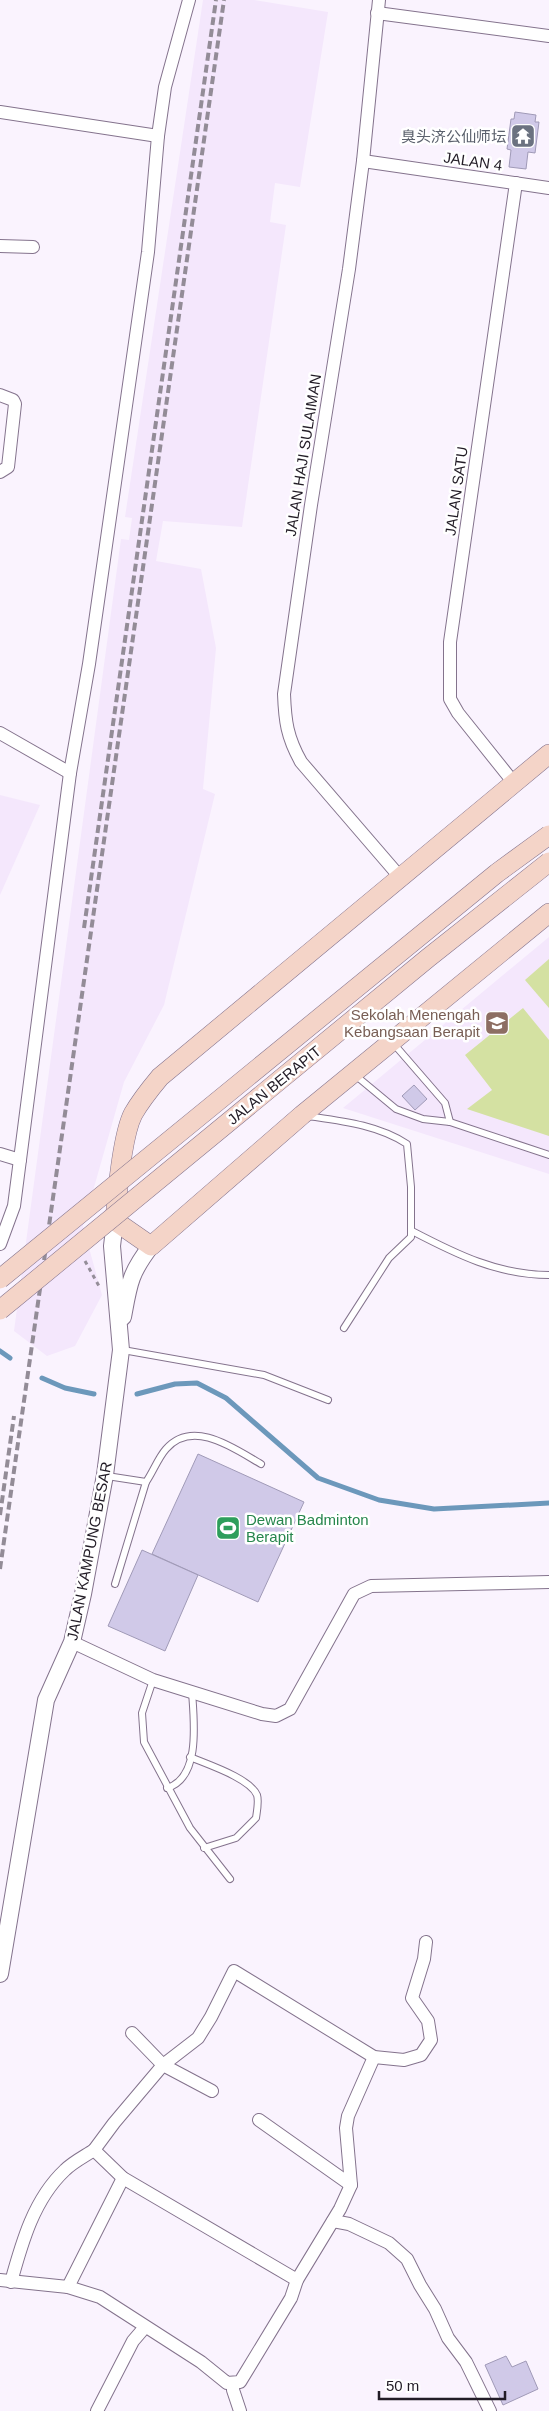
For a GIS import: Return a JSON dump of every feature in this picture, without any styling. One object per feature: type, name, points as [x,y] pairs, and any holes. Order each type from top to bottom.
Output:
[{"type":"main road","points":[[549,754],[160,1077],[143,1098],[132,1117],[124,1151],[115,1221],[150,1246],[302,1114],[354,1074],[549,913]]},
{"type":"main road","points":[[0,1280],[374,972],[497,873],[549,835]]},
{"type":"main road","name":"JALAN BERAPIT","points":[[0,1310],[428,958],[549,862]]},
{"type":"street","points":[[0,1244],[14,1206],[70,773],[89,664],[148,252],[158,136],[165,87],[189,0]]},
{"type":"street","name":"JALAN HAJI SULAIMAN","points":[[379,0],[363,161],[349,269],[311,505],[284,694],[285,722],[291,743],[301,762],[400,877]]},
{"type":"street","points":[[377,13],[549,36]]},
{"type":"street","points":[[0,112],[158,136]]},
{"type":"street","name":"JALAN 4","points":[[363,161],[549,188]]},
{"type":"street","name":"JALAN SATU","points":[[514,783],[458,713],[450,699],[450,642],[516,183]]},
{"type":"street","points":[[0,246],[33,247]]},
{"type":"street","points":[[0,395],[13,400],[15,404],[8,467],[0,472]]},
{"type":"street","points":[[0,733],[70,773]]},
{"type":"street","points":[[0,1154],[20,1160]]},
{"type":"street","points":[[115,1221],[112,1254],[114,1288],[121,1329]]},
{"type":"street","points":[[121,1329],[128,1286],[135,1266],[150,1246]]},
{"type":"street","name":"JALAN KAMPUNG BESAR","points":[[0,1974],[46,1700],[72,1642],[84,1594],[105,1475],[121,1350],[121,1329]]},
{"type":"street","points":[[72,1642],[153,1680],[262,1714],[276,1716],[290,1709],[354,1594],[370,1586],[549,1582]]},
{"type":"street","points":[[374,2057],[347,2122],[352,2184],[334,2221],[297,2280],[291,2298],[240,2382],[227,2383],[201,2362],[100,2297],[68,2287],[6,2281],[25,2233],[43,2198],[65,2170],[94,2150],[163,2065],[198,2038],[212,2017],[234,1972],[374,2057],[404,2060],[421,2055],[431,2040],[428,2021],[412,1998],[424,1959],[426,1942]]},
{"type":"street","points":[[132,2033],[163,2065],[212,2090]]},
{"type":"street","points":[[260,2120],[352,2184]]},
{"type":"street","points":[[94,2150],[123,2178],[297,2280]]},
{"type":"street","points":[[68,2287],[123,2178]]},
{"type":"street","points":[[334,2221],[349,2224],[389,2243],[407,2259],[435,2309],[448,2338],[466,2362],[490,2411]]},
{"type":"street","points":[[93,2410],[133,2341],[145,2327]]},
{"type":"street","points":[[233,2384],[233,2390],[240,2411]]},
{"type":"lane","points":[[392,1042],[445,1102],[450,1122]]},
{"type":"lane","points":[[354,1074],[396,1109],[423,1120],[450,1122],[549,1155]]},
{"type":"lane","points":[[302,1114],[351,1123],[392,1134],[406,1144],[411,1186],[411,1237],[390,1258],[344,1328]]},
{"type":"lane","points":[[412,1231],[466,1259],[504,1271],[549,1275]]},
{"type":"lane","points":[[121,1350],[264,1374],[328,1400]]},
{"type":"lane","points":[[115,1584],[146,1482],[166,1449],[177,1441],[197,1435],[221,1441],[261,1464]]},
{"type":"lane","points":[[105,1475],[146,1482]]},
{"type":"lane","points":[[153,1680],[142,1713],[144,1742],[166,1788],[204,1848],[230,1879]]},
{"type":"lane","points":[[166,1788],[177,1785],[188,1771],[195,1730],[192,1692]]},
{"type":"lane","points":[[190,1757],[233,1776],[253,1788],[258,1797],[256,1818],[236,1838],[204,1848]]},
{"type":"shaded area","points":[[203,0],[254,0],[328,12],[300,187],[275,183],[270,222],[286,225],[242,527],[163,521],[156,561],[201,569],[216,648],[203,789],[215,794],[164,1005],[124,1082],[83,1226],[102,1295],[75,1346],[47,1356],[14,1331],[121,539],[129,540],[132,518],[125,517]]},
{"type":"shaded area","points":[[0,795],[40,805],[0,895]]},
{"type":"shaded area","name":"Sekolah Menengah Kebangsaan Berapit","points":[[549,937],[549,1174],[343,1108]]},
{"type":"green space","points":[[549,959],[549,1008],[525,980]]},
{"type":"green space","points":[[523,1008],[549,1040],[549,1136],[467,1109],[492,1090],[465,1055]]},
{"type":"building","name":"臭头济公仙师坛","points":[[515,112],[536,115],[535,122],[539,122],[535,153],[528,152],[526,169],[509,167],[511,150],[507,149],[511,119],[514,119]]},
{"type":"building","points":[[414,1085],[427,1099],[415,1110],[402,1096]]},
{"type":"building","name":"Dewan Badminton Berapit","points":[[198,1454],[304,1502],[258,1602],[152,1554]]},
{"type":"building","points":[[142,1550],[198,1575],[165,1651],[108,1626]]},
{"type":"building","points":[[506,2356],[512,2367],[526,2361],[538,2389],[503,2405],[485,2365]]},
{"type":"waterway","points":[[0,1351],[10,1358]]},
{"type":"waterway","points":[[42,1378],[65,1388],[94,1394]]},
{"type":"waterway","points":[[137,1394],[175,1384],[197,1383],[226,1398],[318,1478],[379,1500],[434,1509],[549,1503]]},
{"type":"railway","points":[[84,928],[216,0]]},
{"type":"railway","points":[[0,1569],[224,0]]},
{"type":"railway","points":[[0,1515],[14,1416]]},
{"type":"place","name":"臭头济公仙师坛","points":[[523,136]]},
{"type":"place","name":"Sekolah Menengah Kebangsaan Berapit","points":[[497,1023]]},
{"type":"place","name":"Dewan Badminton Berapit","points":[[228,1528]]}]
